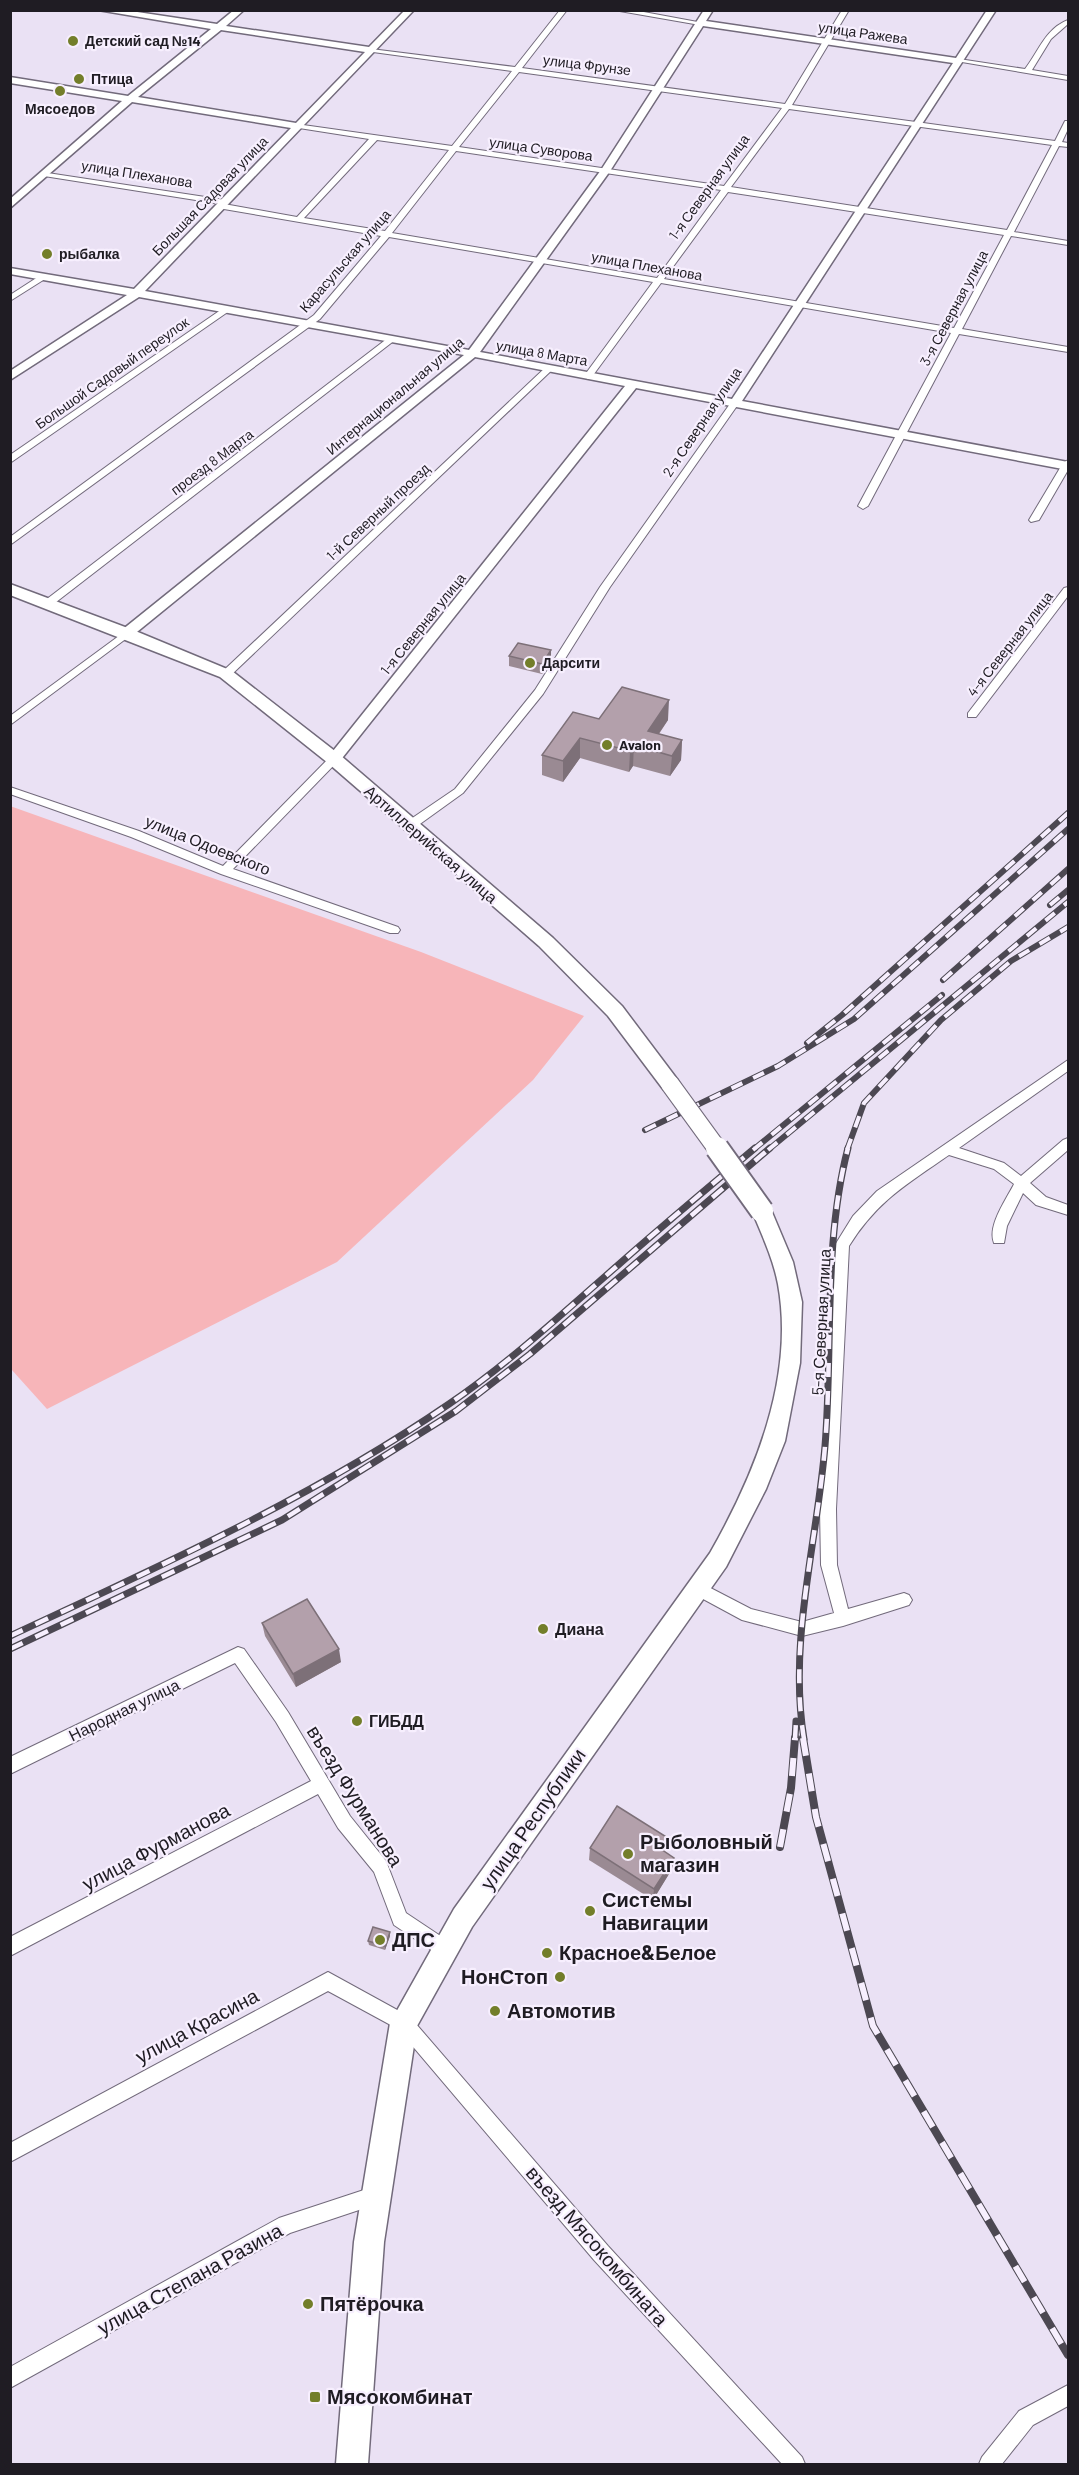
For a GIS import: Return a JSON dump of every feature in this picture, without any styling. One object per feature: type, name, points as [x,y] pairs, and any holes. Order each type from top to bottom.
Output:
[{"type":"main road","name":"Артиллерийская улица","points":[[10,589],[127,633],[226,674],[334,759],[546,942],[615,1011],[762,1211]]},
{"type":"main road","name":"улица Республики","points":[[349,2456],[369,2242],[404,2023],[463,1918],[697,1588],[745,1514],[766,1468],[779,1426],[787,1386],[791,1339],[790,1295],[780,1252],[762,1211]]},
{"type":"street","name":"улица Фрунзе","points":[[102,10],[516,70],[1068,145]]},
{"type":"street","points":[[10,205],[130,99],[240,10]]},
{"type":"street","name":"Большая Садовая улица","points":[[10,377],[137,293],[410,10]]},
{"type":"street","name":"Карасульская улица","points":[[10,542],[310,323],[387,234],[564,10]]},
{"type":"street","name":"улица Ражева","points":[[617,10],[1068,78]]},
{"type":"street","name":"Интернациональная улица","points":[[10,722],[127,633],[471,355],[605,171],[661,89],[665,76],[709,10]]},
{"type":"street","name":"1-я Северная улица","points":[[588,376],[787,107],[846,10]]},
{"type":"street","name":"2-я Северная улица","points":[[409,826],[459,790],[539,692],[605,587],[735,404],[992,10]]},
{"type":"street","points":[[1026,72],[1037,58],[1043,42],[1068,22]]},
{"type":"street","name":"улица Суворова","points":[[10,80],[374,138],[863,209],[1068,243]]},
{"type":"street","name":"3-я Северная улица","points":[[863,506],[959,330],[1055,143],[1068,123]]},
{"type":"street","points":[[298,219],[374,138]]},
{"type":"street","name":"улица Плеханова","points":[[44,174],[799,306],[959,330],[1068,350]]},
{"type":"street","name":"улица 8 Марта","points":[[10,271],[310,323],[632,385],[1068,464]]},
{"type":"street","points":[[10,299],[44,278]]},
{"type":"street","name":"Большой Садовый переулок","points":[[10,460],[228,309]]},
{"type":"street","name":"проезд 8 Марта","points":[[47,603],[392,340]]},
{"type":"street","name":"1-й Северный проезд","points":[[226,674],[549,369]]},
{"type":"street","name":"1-я Северная улица","points":[[225,872],[334,759],[632,385]]},
{"type":"street","points":[[1034,520],[1068,464]]},
{"type":"street","name":"4-я Северная улица","points":[[972,715],[1068,590]]},
{"type":"street","name":"улица Одоевского","points":[[10,790],[124,830],[225,872],[394,930]]},
{"type":"street","name":"5-я Северная улица","points":[[843,1619],[829,1565],[828,1509],[842,1245],[858,1220],[882,1195],[950,1150],[1068,1065]]},
{"type":"street","points":[[999,1239],[1000,1226],[1020,1183],[1068,1143]]},
{"type":"street","points":[[950,1150],[999,1166],[1041,1201],[1068,1210]]},
{"type":"street","points":[[697,1588],[748,1616],[802,1629],[904,1600]]},
{"type":"street","name":"въезд Фурманова","points":[[238,1654],[282,1717],[344,1821],[380,1867],[400,1920],[445,1949]]},
{"type":"street","name":"Народная улица","points":[[10,1766],[238,1654]]},
{"type":"street","name":"улица Фурманова","points":[[10,1947],[321,1784]]},
{"type":"street","name":"улица Красина","points":[[10,2153],[328,1981],[404,2023]]},
{"type":"street","name":"въезд Мясокомбината","points":[[404,2023],[601,2253],[795,2464]]},
{"type":"street","name":"улица Степана Разина","points":[[10,2379],[286,2225],[376,2195]]},
{"type":"street","points":[[989,2464],[1026,2418],[1068,2395]]},
{"type":"shaded area","points":[[10,806],[421,952],[584,1016],[533,1080],[337,1262],[47,1409],[11,1369]]},
{"type":"building","points":[[518,643],[551,650],[542,664],[509,656]]},
{"type":"building","points":[[622,687],[669,700],[648,731],[682,740],[672,756],[634,745],[630,751],[580,738],[563,761],[542,755],[573,712],[599,719]]},
{"type":"building","points":[[307,1599],[339,1649],[293,1674],[262,1623]]},
{"type":"building","name":"Рыболовный магазин","points":[[617,1806],[668,1838],[661,1849],[674,1858],[654,1889],[590,1848]]},
{"type":"building","name":"ДПС","points":[[373,1927],[390,1932],[385,1946],[368,1941]]},
{"type":"railway","points":[[807,1043],[842,1015],[1068,813]]},
{"type":"railway","points":[[645,1130],[778,1066],[854,1019],[1068,829]]},
{"type":"railway","points":[[943,980],[1068,869]]},
{"type":"railway","points":[[1050,905],[1068,890]]},
{"type":"railway","points":[[768,1150],[1068,902]]},
{"type":"railway","points":[[847,1150],[864,1103],[941,1020],[1011,961],[1068,927]]},
{"type":"railway","points":[[753,1150],[942,995]]},
{"type":"railway","points":[[10,1636],[179,1557],[289,1500],[344,1470],[449,1404],[535,1337],[755,1148]]},
{"type":"railway","points":[[10,1649],[282,1520],[456,1411],[530,1354],[770,1148]]},
{"type":"railway","points":[[804,1739],[799,1666],[825,1446],[835,1221],[848,1148]]},
{"type":"railway","points":[[795,1739],[796,1721]]},
{"type":"railway","points":[[780,1847],[791,1788],[795,1738]]},
{"type":"railway","points":[[803,1738],[816,1817],[873,2026],[1068,2355]]},
{"type":"place","name":"Детский сад №14","points":[[73,41]]},
{"type":"place","name":"Птица","points":[[79,79]]},
{"type":"place","name":"Мясоедов","points":[[60,91]]},
{"type":"place","name":"рыбалка","points":[[47,254]]},
{"type":"place","name":"Дарсити","points":[[530,663]]},
{"type":"place","name":"Avalon","points":[[607,745]]},
{"type":"place","name":"Диана","points":[[543,1629]]},
{"type":"place","name":"ГИБДД","points":[[357,1721]]},
{"type":"place","name":"Рыболовный магазин","points":[[628,1854]]},
{"type":"place","name":"Системы Навигации","points":[[590,1911]]},
{"type":"place","name":"ДПС","points":[[380,1940]]},
{"type":"place","name":"Красное&Белое","points":[[547,1953]]},
{"type":"place","name":"НонСтоп","points":[[560,1977]]},
{"type":"place","name":"Автомотив","points":[[495,2011]]},
{"type":"place","name":"Пятёрочка","points":[[308,2304]]},
{"type":"place","name":"Мясокомбинат","points":[[315,2397]]}]
